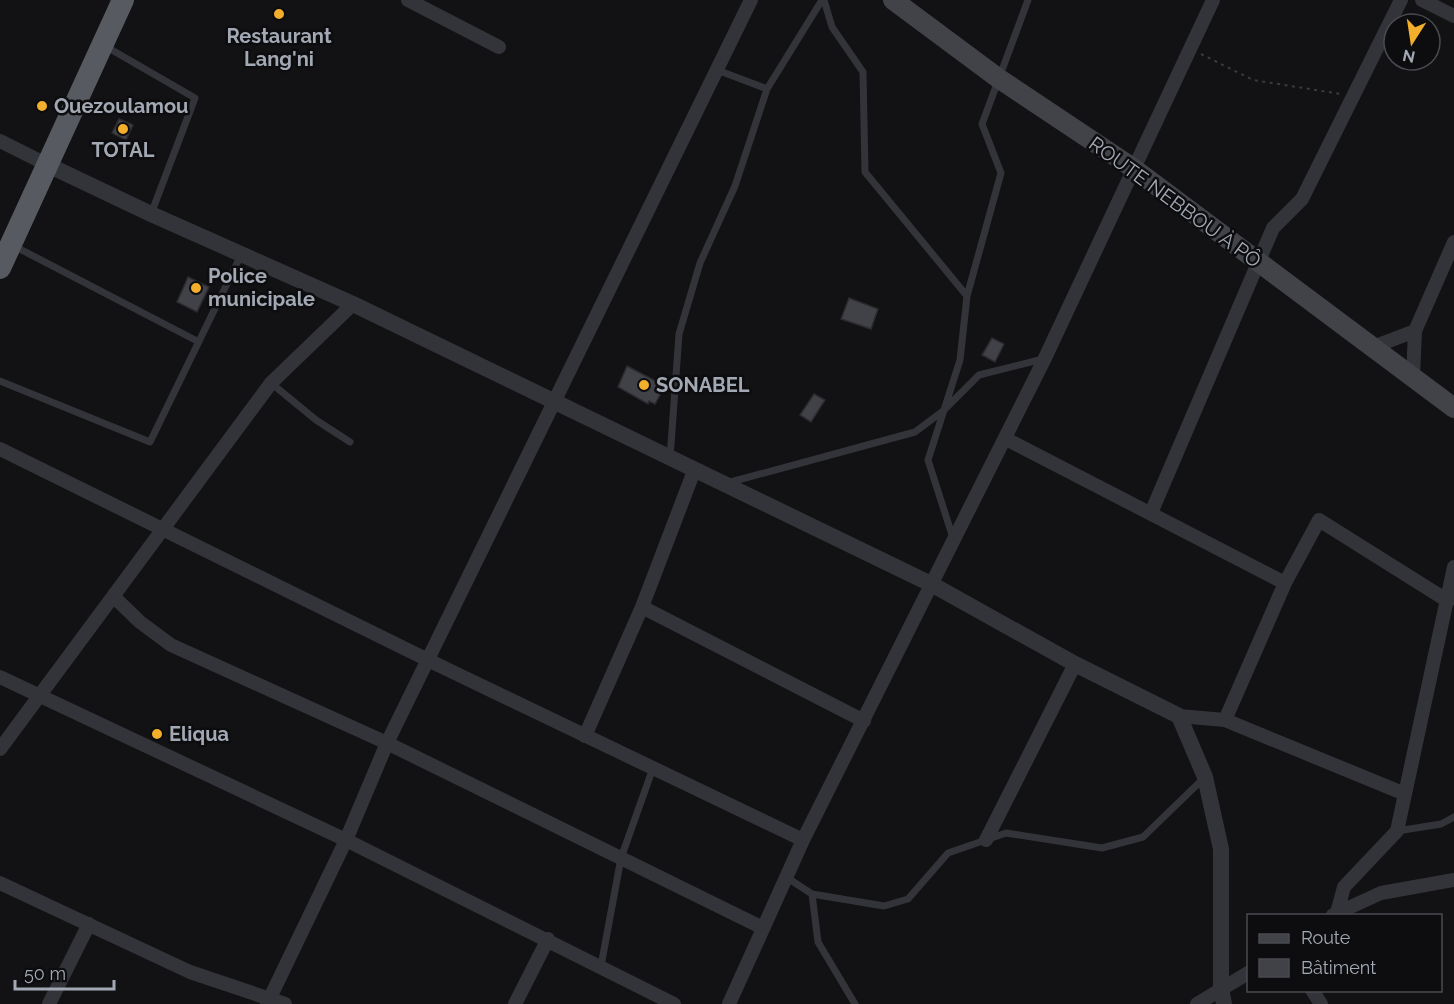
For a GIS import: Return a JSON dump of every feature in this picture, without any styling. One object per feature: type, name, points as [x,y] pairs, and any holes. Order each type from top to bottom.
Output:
[{"type":"highway","points":[[0,268],[123,0]]},
{"type":"main road","name":"ROUTE NEBBOU À PÔ","points":[[893,0],[998,78],[1133,168],[1454,408]]},
{"type":"street","points":[[408,0],[431,5],[499,47]]},
{"type":"street","points":[[268,1001],[346,840],[387,743],[430,662],[752,0]]},
{"type":"street","points":[[729,1004],[803,840],[1046,358],[1213,0]]},
{"type":"street","points":[[1151,513],[1260,264],[1273,228],[1302,199],[1401,0]]},
{"type":"street","points":[[1422,0],[1454,16]]},
{"type":"street","points":[[0,141],[151,214],[242,252],[353,304],[670,460],[933,585],[1076,664],[1179,716],[1225,720],[1405,794]]},
{"type":"street","points":[[1413,377],[1415,331],[1454,242]]},
{"type":"street","points":[[0,749],[271,383],[353,304]]},
{"type":"street","points":[[1373,347],[1415,331]]},
{"type":"street","points":[[1006,439],[1285,583]]},
{"type":"street","points":[[0,449],[164,528],[430,662],[803,840]]},
{"type":"street","points":[[585,736],[642,607],[694,471]]},
{"type":"street","points":[[1225,720],[1285,583],[1319,520],[1448,601]]},
{"type":"street","points":[[1334,914],[1344,887],[1397,831],[1454,567]]},
{"type":"street","points":[[114,597],[140,622],[171,645],[387,743],[763,928]]},
{"type":"street","points":[[642,607],[864,721]]},
{"type":"street","points":[[986,840],[1076,664]]},
{"type":"street","points":[[0,677],[346,840],[674,1004]]},
{"type":"street","points":[[1179,716],[1205,777],[1221,849],[1222,996]]},
{"type":"street","points":[[1334,914],[1381,893],[1454,880]]},
{"type":"street","points":[[0,883],[190,972],[268,1001],[285,1004]]},
{"type":"street","points":[[49,1004],[89,924]]},
{"type":"street","points":[[515,1004],[548,939]]},
{"type":"street","points":[[1197,1004],[1222,996],[1247,974]]},
{"type":"street","points":[[1313,995],[1321,1004]]},
{"type":"lane","points":[[670,460],[679,334],[700,263],[735,186],[767,89],[823,0]]},
{"type":"lane","points":[[823,0],[832,27],[863,72],[865,172],[967,296]]},
{"type":"lane","points":[[954,543],[928,460],[960,360],[967,296],[1001,173],[982,124],[1028,0]]},
{"type":"lane","points":[[102,45],[195,98],[151,214]]},
{"type":"lane","points":[[717,70],[767,89]]},
{"type":"lane","points":[[11,244],[198,342]]},
{"type":"lane","points":[[0,381],[150,442],[242,252]]},
{"type":"lane","points":[[722,484],[915,432],[943,411],[979,375],[1046,358]]},
{"type":"lane","points":[[271,383],[316,420],[351,442]]},
{"type":"lane","points":[[601,966],[621,858],[652,768]]},
{"type":"lane","points":[[786,877],[812,894],[884,906],[908,900],[948,852],[1006,833],[1102,849],[1143,837],[1205,777]]},
{"type":"lane","points":[[1397,831],[1440,824],[1454,817]]},
{"type":"lane","points":[[812,894],[818,942],[855,1004]]},
{"type":"path","points":[[1192,49],[1253,80],[1353,95]]},
{"type":"building","points":[[119,119],[133,125],[126,140],[112,133]]},
{"type":"building","points":[[188,277],[209,287],[197,312],[177,302]]},
{"type":"building","points":[[849,298],[878,309],[871,329],[841,319]]},
{"type":"building","points":[[992,338],[1004,344],[995,362],[982,355]]},
{"type":"building","points":[[627,366],[665,386],[655,404],[649,401],[648,404],[618,387]]},
{"type":"building","points":[[814,394],[825,400],[811,422],[800,415]]},
{"type":"place","name":"Restaurant Lang'ni","points":[[279,14]]},
{"type":"place","name":"Ouezoulamou","points":[[42,106]]},
{"type":"place","name":"TOTAL","points":[[123,129]]},
{"type":"place","name":"Police municipale","points":[[196,288]]},
{"type":"place","name":"SONABEL","points":[[644,385]]},
{"type":"place","name":"Eliqua","points":[[157,734]]}]
